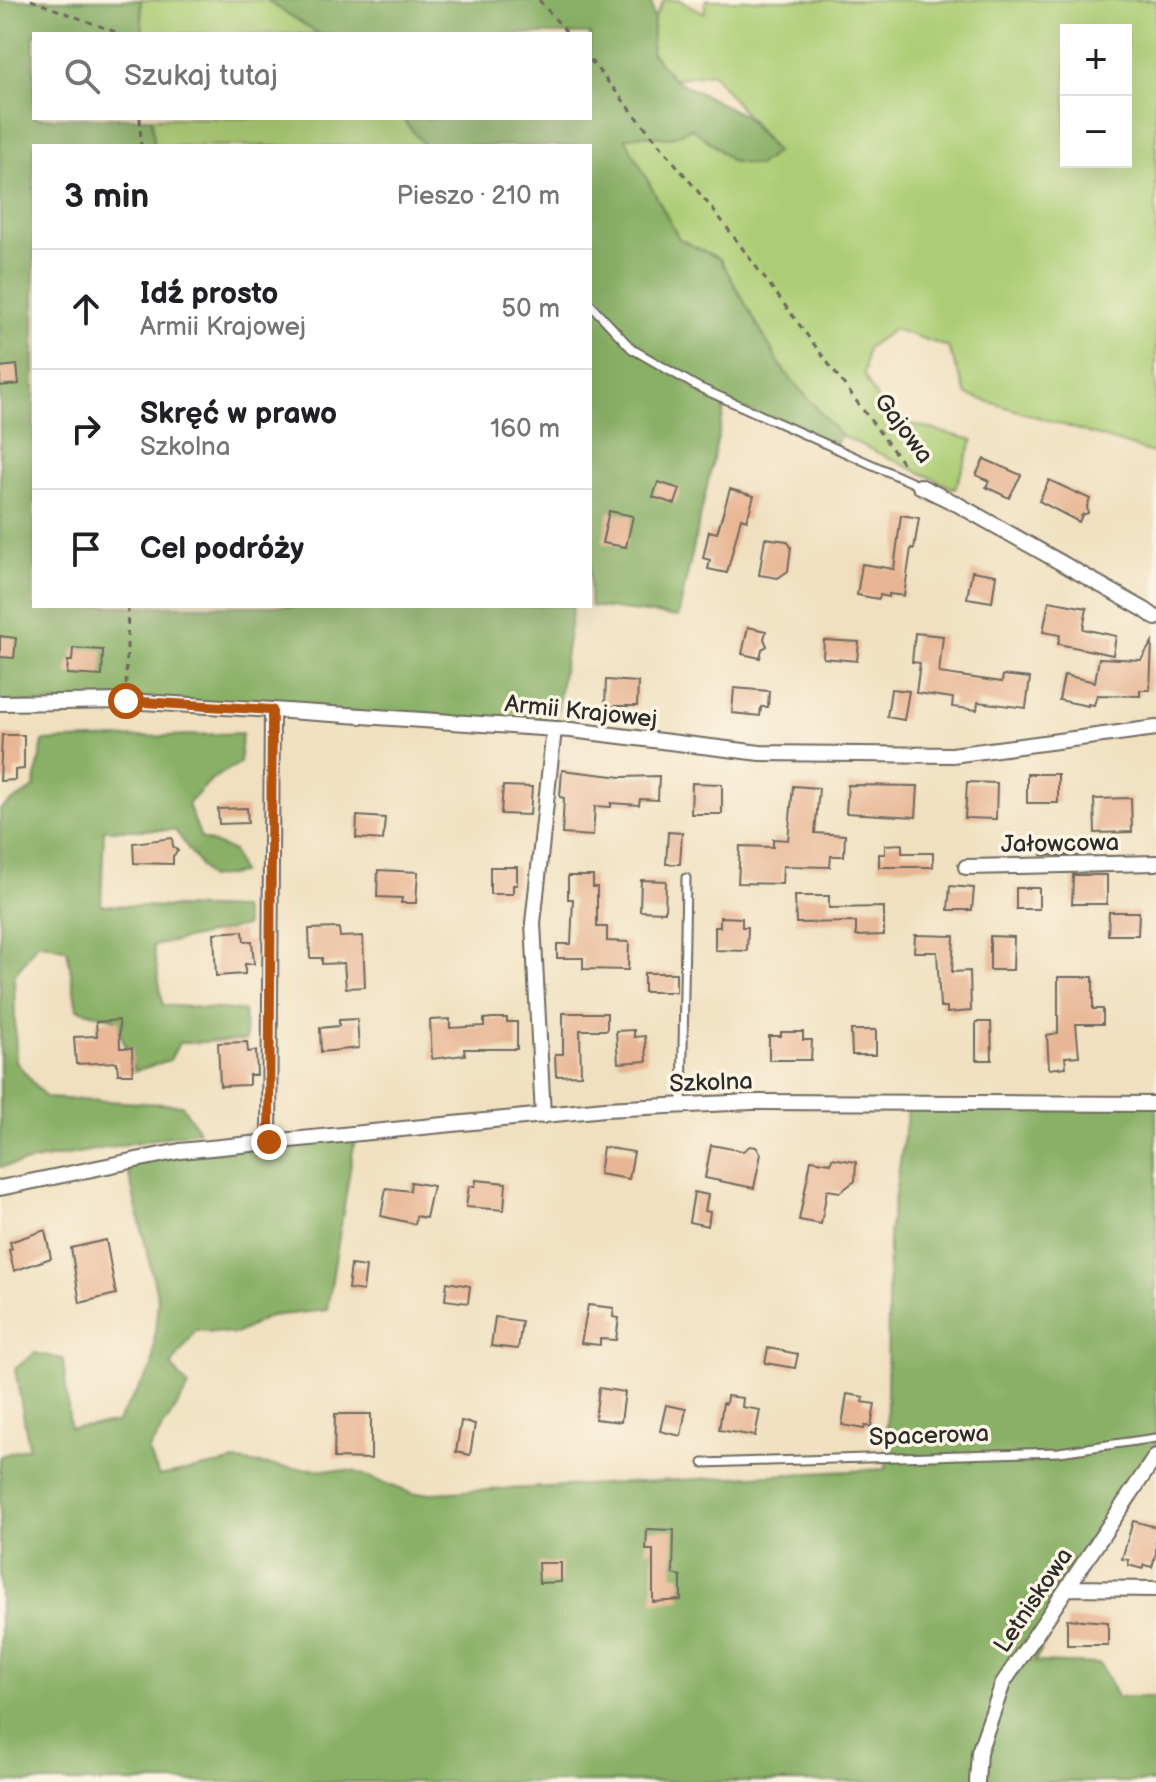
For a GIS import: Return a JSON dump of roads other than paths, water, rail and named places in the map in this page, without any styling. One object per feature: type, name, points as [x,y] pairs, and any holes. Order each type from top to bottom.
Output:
[{"type":"street","name":"Gajowa","points":[[920,486],[970,511],[1156,618]]},
{"type":"street","name":"Armii Krajowej","points":[[0,703],[126,701],[272,710],[554,729],[760,753],[952,755],[1156,728]]},
{"type":"street","points":[[269,1142],[272,710]]},
{"type":"street","points":[[543,1116],[533,923],[554,729]]},
{"type":"street","name":"Jałowcowa","points":[[966,867],[1156,863]]},
{"type":"street","name":"Szkolna","points":[[0,1188],[180,1151],[605,1109],[752,1102],[1156,1104]]},
{"type":"street","name":"Letniskowa","points":[[977,1782],[979,1752],[1003,1683],[1156,1456]]},
{"type":"street","points":[[1068,1588],[1156,1589]]},
{"type":"lane","points":[[592,306],[632,349],[698,387],[920,486]]},
{"type":"lane","points":[[682,1105],[686,878]]},
{"type":"lane","name":"Spacerowa","points":[[703,1463],[1059,1452],[1156,1438]]}]
